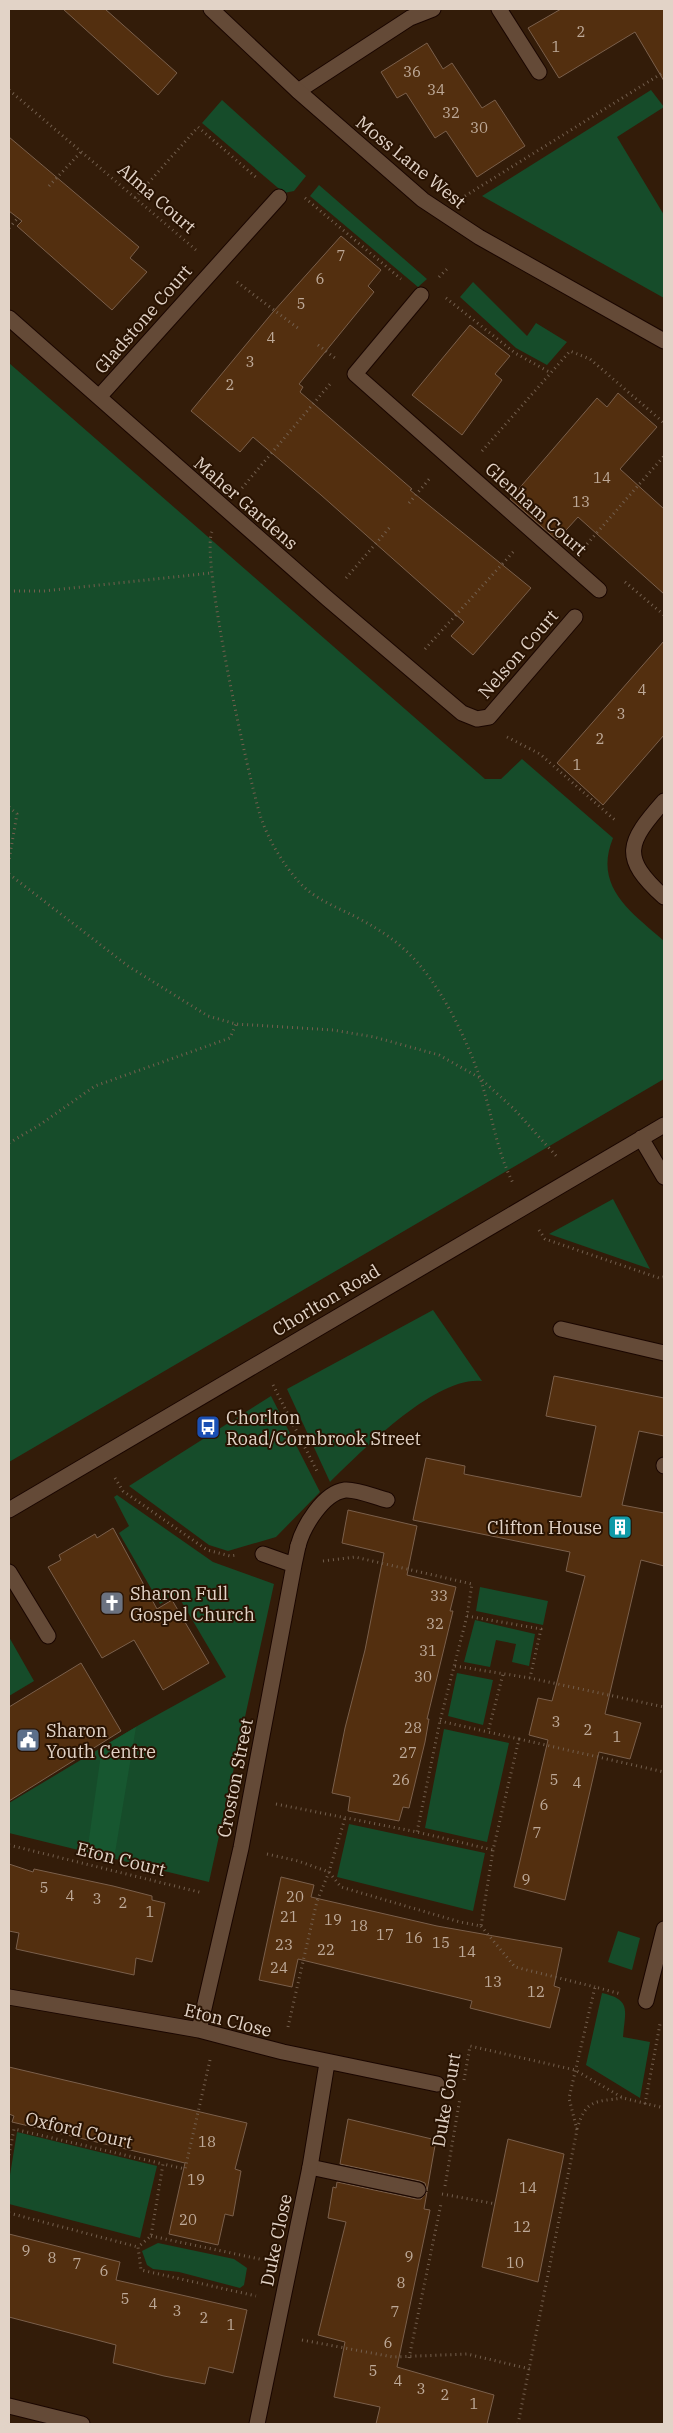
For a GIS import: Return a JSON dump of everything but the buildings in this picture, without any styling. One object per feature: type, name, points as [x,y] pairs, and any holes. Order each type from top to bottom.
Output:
[{"type":"street","name":"Moss Lane West","points":[[211,9],[298,91],[404,184],[445,216],[664,341]]},
{"type":"street","points":[[298,91],[410,18],[433,9]]},
{"type":"street","points":[[499,9],[539,72]]},
{"type":"street","name":"Gladstone Court","points":[[99,397],[279,197]]},
{"type":"street","points":[[355,374],[421,295]]},
{"type":"street","name":"Maher Gardens","points":[[9,318],[224,509],[462,713]]},
{"type":"street","name":"Glenham Court","points":[[355,374],[450,456],[599,590]]},
{"type":"street","name":"Nelson Court","points":[[462,713],[477,719],[489,717],[575,618]]},
{"type":"street","points":[[664,801],[643,825],[635,838],[633,859],[644,878],[664,897]]},
{"type":"street","name":"Chorlton Road","points":[[9,1510],[664,1125]]},
{"type":"street","points":[[641,1138],[664,1177]]},
{"type":"street","points":[[561,1329],[664,1353]]},
{"type":"street","points":[[331,1498],[346,1490],[387,1500]]},
{"type":"street","name":"Croston Street","points":[[199,2030],[240,1848],[298,1546],[303,1530],[315,1512],[331,1498]]},
{"type":"street","points":[[263,1554],[294,1565]]},
{"type":"street","points":[[9,1572],[48,1636]]},
{"type":"street","points":[[646,2001],[664,1929]]},
{"type":"street","name":"Eton Close","points":[[9,1997],[199,2030],[327,2063],[437,2084]]},
{"type":"street","name":"Duke Close","points":[[257,2424],[310,2167],[327,2063]]},
{"type":"street","points":[[310,2167],[418,2190]]},
{"type":"street","points":[[9,2406],[82,2424]]},
{"type":"path","points":[[445,216],[463,197],[664,72]]},
{"type":"path","name":"Alma Court","points":[[9,90],[215,266]]},
{"type":"path","points":[[135,198],[198,127],[279,197],[303,196],[421,295]]},
{"type":"path","points":[[49,186],[82,152]]},
{"type":"path","points":[[9,228],[18,218]]},
{"type":"path","name":"Gladstone Court","points":[[215,266],[299,329]]},
{"type":"path","points":[[439,291],[514,353],[551,373]]},
{"type":"path","points":[[465,471],[570,351],[590,359],[664,423]]},
{"type":"path","points":[[355,374],[331,383],[224,509],[209,538],[211,573],[251,780],[262,819],[282,862],[301,885],[324,901],[398,941],[429,977],[456,1021],[480,1078],[505,1167],[545,1239],[659,1278],[664,1278]]},
{"type":"path","points":[[409,503],[450,456]]},
{"type":"path","points":[[569,564],[663,459]]},
{"type":"path","points":[[328,599],[391,526]]},
{"type":"path","points":[[408,668],[532,530]]},
{"type":"path","points":[[9,591],[44,591],[211,573]]},
{"type":"path","points":[[489,717],[509,739],[540,754],[635,838]]},
{"type":"path","points":[[9,807],[17,814],[9,860]]},
{"type":"path","points":[[9,874],[128,966],[208,1016],[236,1024],[332,1030],[374,1036],[439,1055],[480,1078],[514,1109],[573,1177]]},
{"type":"path","points":[[9,1143],[41,1124],[94,1086],[230,1038],[236,1024]]},
{"type":"path","points":[[260,1361],[331,1498]]},
{"type":"path","points":[[100,1456],[123,1491],[207,1550],[230,1556],[263,1554]]},
{"type":"path","points":[[294,1565],[355,1557],[472,1584],[467,1616],[440,1721],[417,1832]]},
{"type":"path","points":[[467,1616],[542,1629],[530,1678]]},
{"type":"path","points":[[455,1666],[530,1678],[664,1707]]},
{"type":"path","points":[[488,1732],[503,1674]]},
{"type":"path","points":[[440,1721],[664,1772]]},
{"type":"path","points":[[481,1926],[493,1850],[518,1738]]},
{"type":"path","points":[[250,1799],[417,1832],[493,1850]]},
{"type":"path","points":[[283,2052],[317,1901],[329,1872],[345,1818]]},
{"type":"path","name":"Eton Court","points":[[9,1845],[228,1900]]},
{"type":"path","points":[[240,1848],[298,1861],[329,1872],[341,1887],[460,1922],[481,1926],[515,1967],[664,2005],[645,2104]]},
{"type":"path","points":[[577,2130],[569,2098],[595,1987]]},
{"type":"path","name":"Oxford Court","points":[[9,2155],[14,2128],[184,2169],[216,2035]]},
{"type":"path","name":"Duke Court","points":[[464,2081],[470,2046],[575,2070]]},
{"type":"path","points":[[575,2070],[623,2098],[664,2108]]},
{"type":"path","name":"Duke Court","points":[[409,2358],[443,2195],[462,2090]]},
{"type":"path","points":[[518,2424],[582,2112],[592,2103],[623,2098]]},
{"type":"path","points":[[138,2247],[151,2236],[163,2164]]},
{"type":"path","points":[[418,2190],[496,2204]]},
{"type":"path","points":[[9,2214],[138,2247]]},
{"type":"path","points":[[151,2236],[289,2266]]},
{"type":"path","points":[[138,2247],[141,2270],[282,2302]]},
{"type":"path","points":[[276,2335],[393,2358],[467,2354],[530,2369]]},
{"type":"green space","points":[[651,90],[664,107],[617,137],[664,215],[664,298],[482,196]]},
{"type":"green space","points":[[222,100],[306,176],[294,191],[284,193],[202,123]]},
{"type":"green space","points":[[319,185],[427,279],[418,287],[310,196]]},
{"type":"green space","points":[[473,282],[527,336],[536,323],[567,342],[547,365],[516,348],[460,297]]},
{"type":"green space","points":[[9,363],[485,779],[501,779],[522,759],[613,838],[608,855],[608,871],[612,884],[628,909],[664,941],[664,1079],[9,1462]]},
{"type":"green space","points":[[613,1199],[650,1269],[549,1234]]},
{"type":"green space","points":[[433,1310],[482,1381],[463,1383],[443,1390],[422,1402],[380,1435],[330,1482],[287,1389]]},
{"type":"green space","points":[[271,1396],[320,1492],[276,1537],[228,1551],[209,1545],[129,1486]]},
{"type":"green space","points":[[117,1495],[213,1562],[274,1584],[209,1882],[9,1833],[9,1803],[139,1725],[226,1677],[177,1594],[160,1604],[119,1533],[129,1526],[114,1497]]},
{"type":"green space","points":[[480,1587],[548,1601],[543,1625],[476,1611]]},
{"type":"green space","points":[[475,1620],[535,1634],[529,1666],[512,1662],[516,1644],[496,1640],[490,1667],[464,1662]]},
{"type":"green space","points":[[9,1637],[34,1681],[9,1696]]},
{"type":"green space","points":[[457,1673],[493,1680],[483,1725],[448,1716]]},
{"type":"green space","points":[[136,1727],[114,1859],[87,1853],[102,1747]]},
{"type":"green space","points":[[444,1729],[509,1743],[487,1842],[425,1828]]},
{"type":"green space","points":[[349,1824],[485,1853],[473,1911],[337,1877]]},
{"type":"green space","points":[[618,1931],[640,1938],[632,1970],[608,1962]]},
{"type":"green space","points":[[602,1993],[618,1999],[622,2003],[625,2013],[623,2037],[650,2042],[640,2098],[586,2065]]},
{"type":"green space","points":[[17,2132],[157,2166],[140,2238],[9,2204],[9,2181]]},
{"type":"green space","points":[[158,2243],[234,2259],[247,2268],[244,2285],[240,2288],[179,2272],[153,2269],[147,2265],[142,2251]]},
{"type":"place","name":"Chorlton Road/Cornbrook Street","points":[[208,1427]]},
{"type":"place","name":"Clifton House","points":[[620,1527]]},
{"type":"place","name":"Sharon Full Gospel Church","points":[[112,1603]]},
{"type":"place","name":"Sharon Youth Centre","points":[[28,1740]]}]
